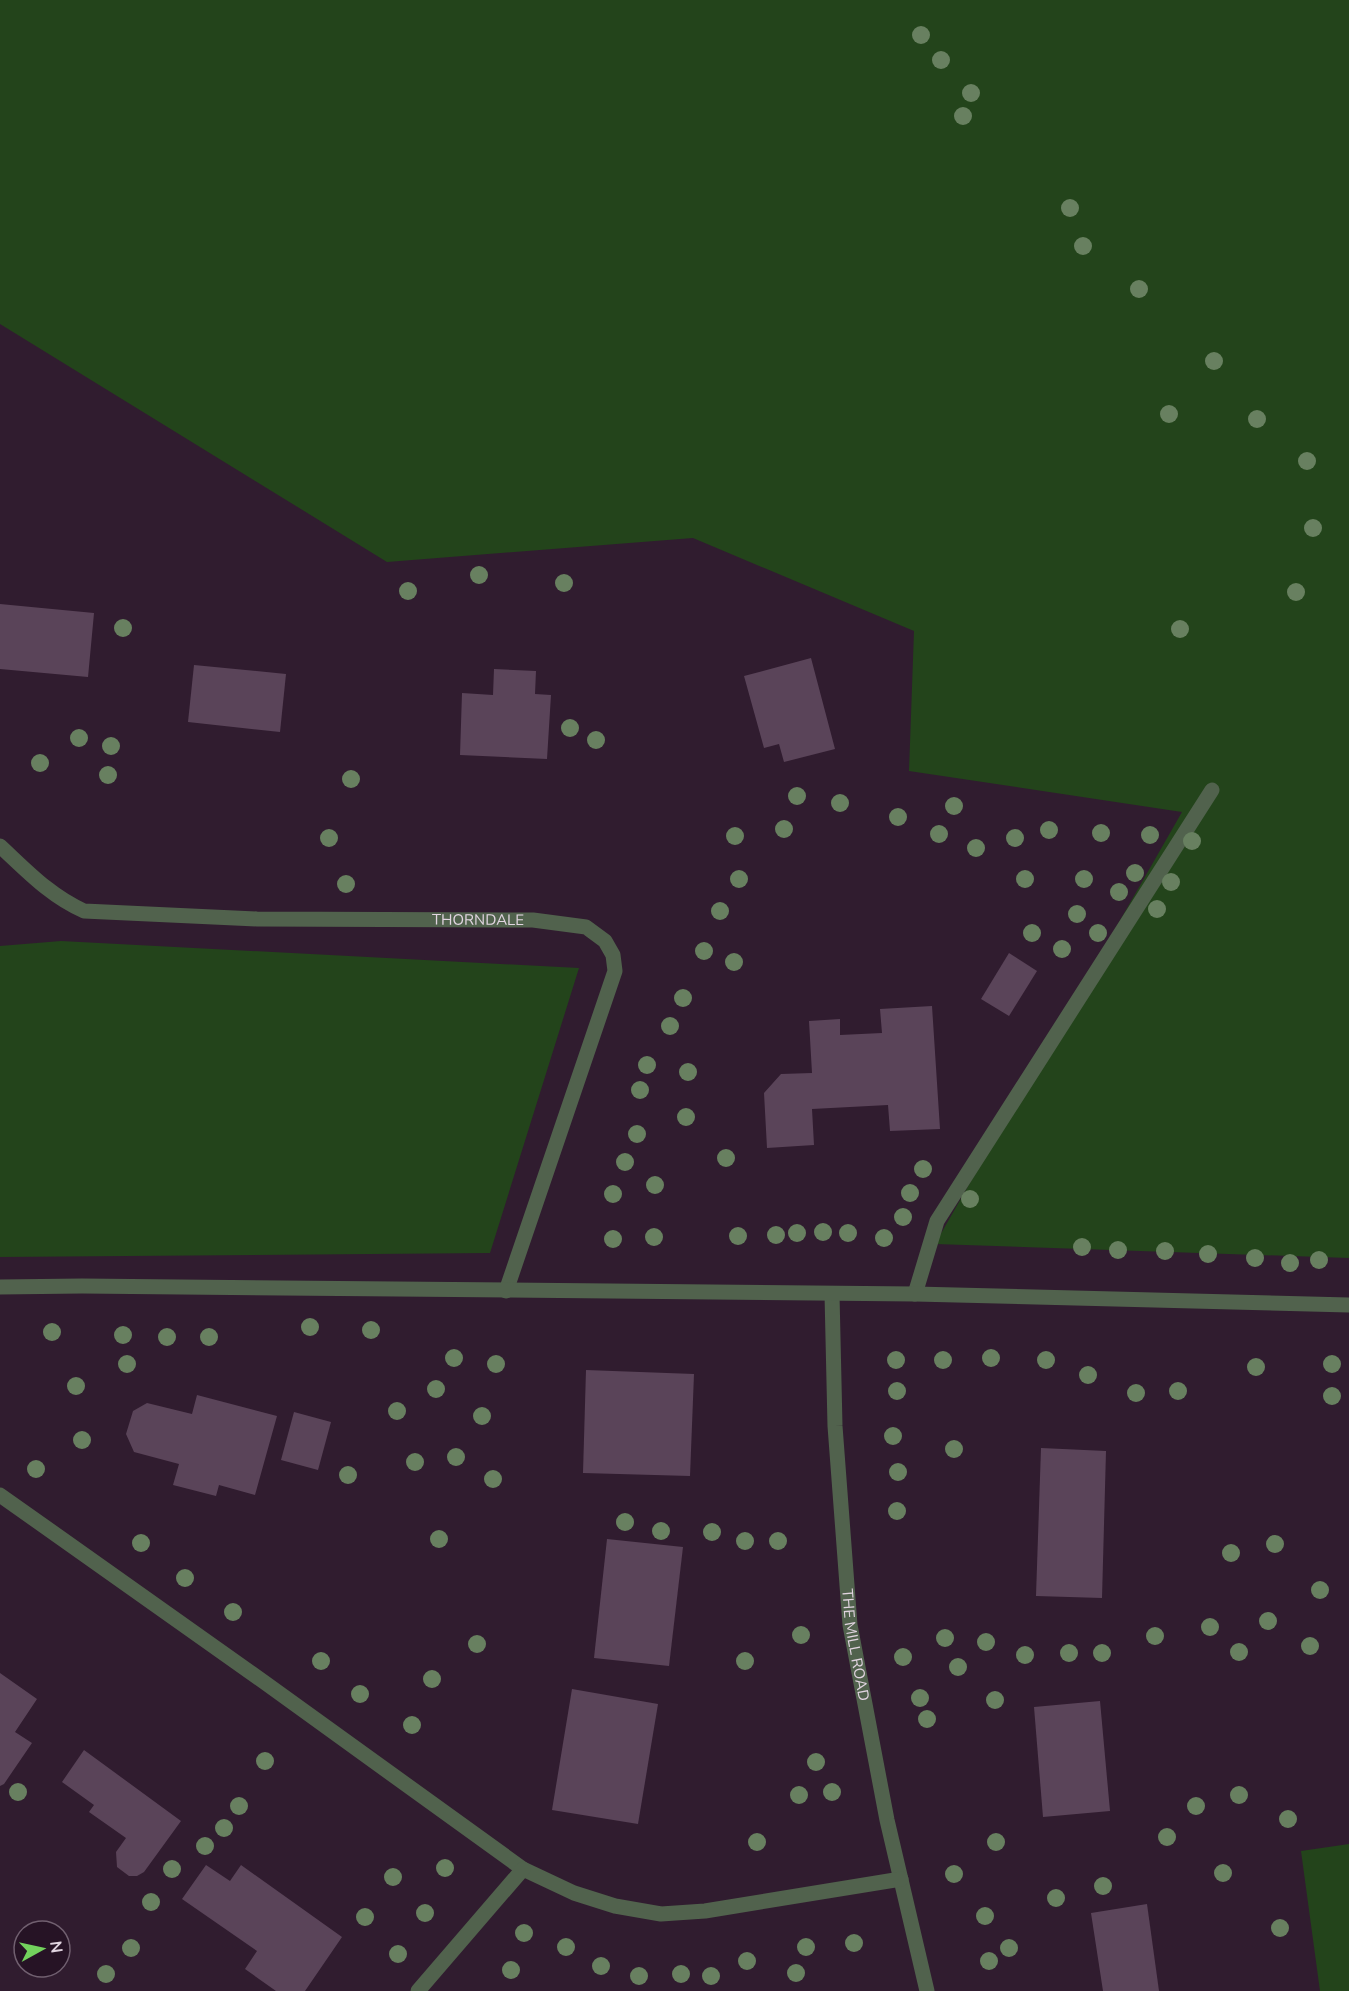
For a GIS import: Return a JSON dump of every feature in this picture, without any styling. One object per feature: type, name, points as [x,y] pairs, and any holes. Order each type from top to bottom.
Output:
[{"type":"street","points":[[915,1294],[937,1221],[1212,790]]},
{"type":"street","name":"THORNDALE","points":[[0,846],[45,888],[65,902],[84,911],[257,919],[532,920],[586,927],[605,940],[613,955],[615,971],[506,1291]]},
{"type":"street","points":[[0,1287],[915,1294],[1349,1305]]},
{"type":"street","name":"THE MILL ROAD","points":[[832,1294],[836,1435],[850,1625],[887,1820],[927,1991]]},
{"type":"street","points":[[0,1495],[523,1869],[574,1893],[615,1906],[661,1914],[705,1911],[900,1879]]},
{"type":"street","points":[[418,1991],[523,1869]]},
{"type":"green space","points":[[0,0],[1349,0],[1349,1258],[935,1244],[1182,812],[909,771],[914,631],[693,538],[387,562],[0,324]]},
{"type":"green space","points":[[61,941],[579,968],[490,1253],[0,1257],[0,946]]},
{"type":"green space","points":[[1349,1844],[1349,1991],[1320,1991],[1301,1851]]},
{"type":"building","points":[[0,604],[94,613],[88,677],[0,669]]},
{"type":"building","points":[[811,658],[835,749],[784,762],[779,744],[764,748],[744,676]]},
{"type":"building","points":[[194,665],[286,674],[280,732],[188,722]]},
{"type":"building","points":[[494,669],[536,671],[535,694],[551,695],[547,759],[460,755],[462,693],[493,695]]},
{"type":"building","points":[[1009,953],[1037,971],[1009,1016],[981,999]]},
{"type":"building","points":[[932,1006],[940,1129],[890,1131],[888,1105],[812,1109],[814,1145],[767,1148],[764,1093],[781,1074],[812,1073],[809,1021],[840,1019],[840,1035],[882,1033],[880,1009]]},
{"type":"building","points":[[586,1370],[694,1374],[690,1476],[583,1473]]},
{"type":"building","points":[[197,1395],[277,1416],[255,1495],[219,1485],[216,1496],[173,1485],[179,1464],[134,1452],[126,1434],[133,1411],[147,1403],[192,1414]]},
{"type":"building","points":[[294,1412],[331,1422],[318,1470],[281,1460]]},
{"type":"building","points":[[1041,1448],[1106,1451],[1102,1598],[1036,1596]]},
{"type":"building","points":[[607,1539],[683,1547],[669,1666],[594,1658]]},
{"type":"building","points":[[0,1673],[37,1699],[15,1732],[32,1743],[4,1784],[0,1786]]},
{"type":"building","points":[[572,1689],[658,1704],[638,1824],[552,1810]]},
{"type":"building","points":[[1100,1701],[1110,1811],[1043,1817],[1034,1707]]},
{"type":"building","points":[[84,1750],[181,1821],[144,1872],[137,1876],[129,1876],[117,1867],[116,1852],[126,1838],[89,1812],[94,1805],[62,1782]]},
{"type":"building","points":[[206,1865],[230,1881],[241,1865],[342,1937],[305,1991],[276,1991],[245,1969],[257,1951],[182,1899]]},
{"type":"building","points":[[1147,1904],[1159,1991],[1103,1991],[1091,1913]]}]
